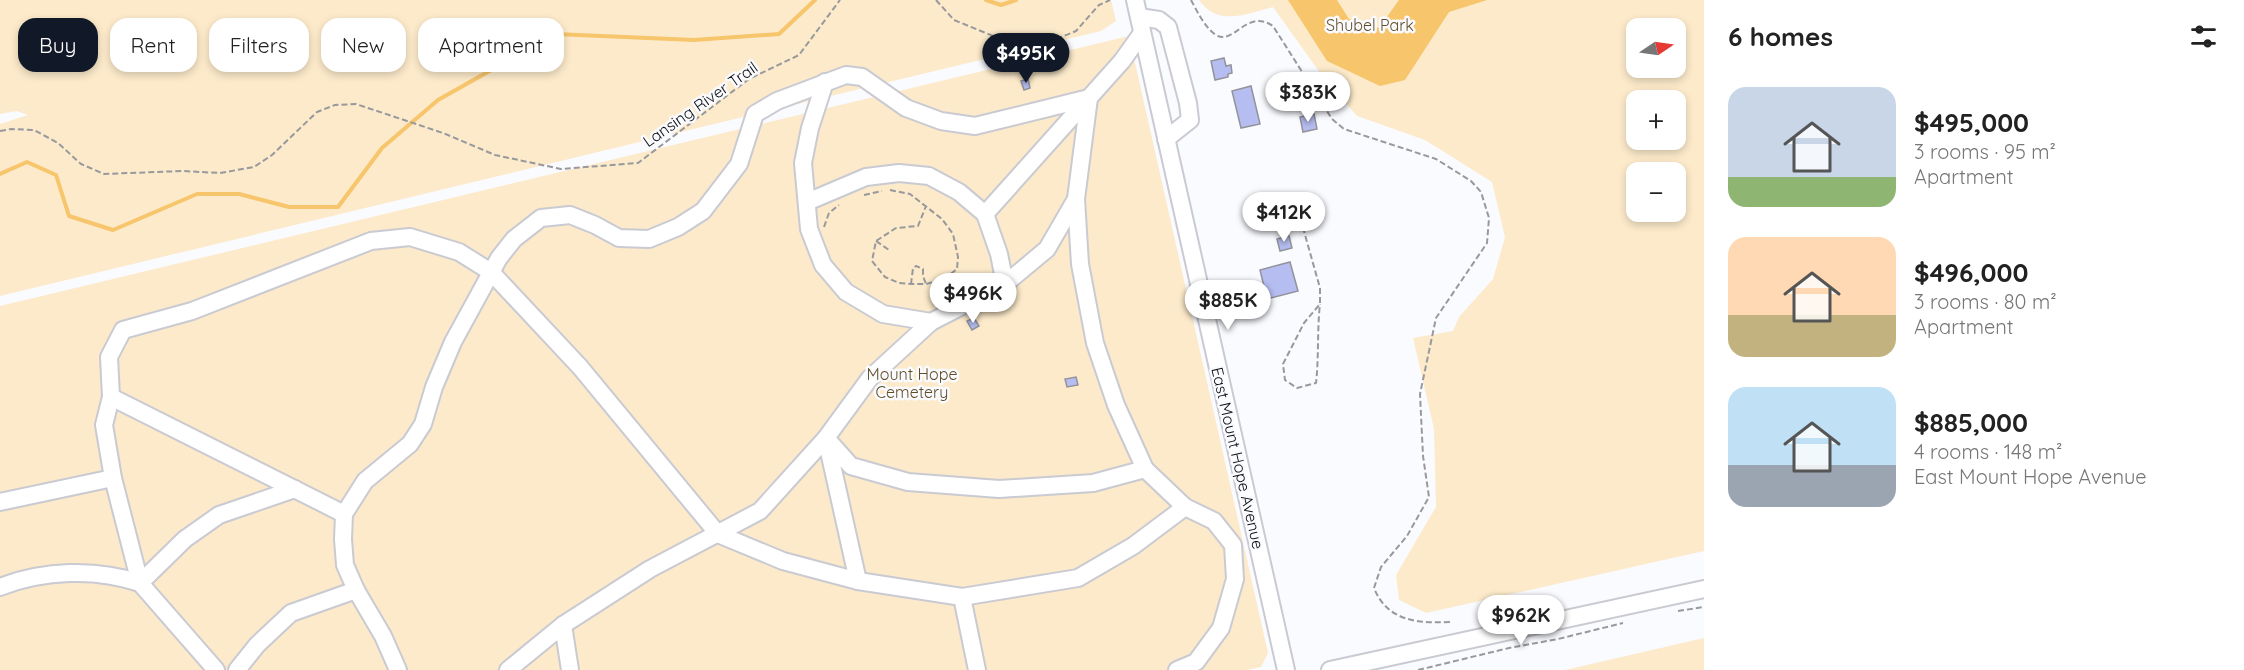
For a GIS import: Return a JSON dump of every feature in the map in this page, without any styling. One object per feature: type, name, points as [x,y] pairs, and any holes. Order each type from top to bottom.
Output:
[{"type":"street","points":[[985,214],[1089,98],[1138,17],[1159,20],[1168,27],[1188,103],[1190,120],[1166,139]]},
{"type":"street","name":"East Mount Hope Avenue","points":[[1138,17],[1286,670]]},
{"type":"street","points":[[398,670],[383,636],[345,566],[344,514],[365,481],[410,444],[423,424],[434,387],[453,342],[499,258],[514,239],[541,218],[570,215],[619,238],[649,239],[678,226],[703,211],[739,164],[755,114],[777,101],[846,75],[862,77],[906,108],[941,121],[975,126],[1089,98]]},
{"type":"street","points":[[825,82],[810,128],[803,163],[809,229],[823,266],[846,292],[883,315],[931,322]]},
{"type":"street","points":[[1089,98],[1076,199],[1080,264],[1095,343],[1116,405],[1145,469],[1185,507],[1214,521],[1233,545],[1236,579],[1221,628],[1196,662],[1177,670]]},
{"type":"street","points":[[807,202],[866,177],[899,173],[928,176],[959,192],[985,214],[999,254],[1005,284]]},
{"type":"street","points":[[508,670],[563,625],[650,569],[760,511],[826,438],[870,378],[931,322],[1005,284],[1047,249],[1076,199]]},
{"type":"street","points":[[216,670],[140,583],[113,478],[104,425],[111,397],[109,357],[123,330],[192,311],[371,241],[410,237],[459,252],[491,272],[580,367],[718,534],[783,561],[858,581],[962,597],[1078,578],[1133,546],[1185,507]]},
{"type":"street","points":[[111,397],[344,514]]},
{"type":"street","points":[[826,438],[851,466],[908,482],[999,489],[1093,483],[1145,469]]},
{"type":"street","points":[[826,438],[858,581]]},
{"type":"street","points":[[0,502],[113,478]]},
{"type":"street","points":[[140,583],[185,539],[219,515],[295,489]]},
{"type":"street","points":[[0,587],[23,578],[72,573],[118,576],[140,583]]},
{"type":"street","points":[[1330,670],[1704,589]]},
{"type":"street","points":[[237,670],[257,645],[291,613],[356,590]]},
{"type":"street","points":[[962,597],[977,670]]},
{"type":"street","points":[[563,625],[570,670]]},
{"type":"path","name":"Lansing River Trail","points":[[0,131],[34,130],[58,143],[81,164],[104,174],[182,171],[220,173],[254,167],[272,155],[317,112],[335,105],[356,104],[443,133],[495,154],[561,169],[638,163],[749,79],[799,55],[840,0]]},
{"type":"path","points":[[936,0],[954,20],[998,39],[1040,46],[1076,31],[1099,5],[1110,0]]},
{"type":"path","points":[[1191,0],[1201,18],[1216,35],[1222,37],[1251,21],[1267,22],[1273,26],[1332,119],[1344,129],[1436,159],[1471,181],[1481,192],[1489,218],[1486,243],[1436,318],[1420,394],[1423,456],[1429,498],[1407,536],[1381,567],[1374,588],[1385,606],[1405,618],[1415,622],[1452,622]]},
{"type":"path","points":[[863,195],[889,189],[910,194],[926,206],[942,219],[953,234],[958,257],[957,269],[952,274],[926,284],[899,283],[885,277],[875,268],[872,261],[876,241],[896,228],[918,226],[926,206]]},
{"type":"path","points":[[824,237],[824,227],[830,213],[841,204]]},
{"type":"path","points":[[1298,210],[1320,288],[1320,304],[1316,383],[1297,388],[1285,380],[1282,364],[1304,323],[1320,304]]},
{"type":"path","points":[[876,241],[889,250]]},
{"type":"path","points":[[911,284],[913,268],[916,266],[923,269],[926,284]]},
{"type":"path","points":[[1671,612],[1704,607]]},
{"type":"path","points":[[1418,670],[1623,622]]},
{"type":"green space","points":[[0,0],[1111,0],[1116,21],[1101,31],[0,296],[0,124],[28,115],[17,111],[0,114]]},
{"type":"green space","name":"Shubel Park","points":[[1199,0],[1704,0],[1704,551],[1426,613],[1399,600],[1396,575],[1436,507],[1434,429],[1413,338],[1453,331],[1459,317],[1493,279],[1505,237],[1492,182],[1425,140],[1357,116],[1323,77],[1273,7],[1243,15],[1224,16],[1215,13]]},
{"type":"green space","name":"Mount Hope Cemetery","points":[[1129,36],[1268,653],[1261,667],[1247,670],[0,670],[0,306]]},
{"type":"green space","points":[[1704,638],[1704,670],[1565,670]]},
{"type":"shaded area","points":[[1288,0],[1337,0],[1349,19],[1379,28],[1399,0],[1487,0],[1449,12],[1405,80],[1380,86],[1327,61]]},
{"type":"building","points":[[1224,58],[1226,66],[1231,65],[1232,73],[1228,74],[1228,77],[1215,80],[1211,61]]},
{"type":"building","points":[[1028,79],[1030,88],[1024,90],[1021,81]]},
{"type":"building","points":[[1251,86],[1260,124],[1241,128],[1232,91]]},
{"type":"building","points":[[1314,114],[1317,129],[1303,132],[1300,117]]},
{"type":"building","points":[[1289,236],[1292,248],[1280,251],[1277,239]]},
{"type":"building","points":[[1290,262],[1298,291],[1267,299],[1260,270]]},
{"type":"building","points":[[974,318],[979,326],[972,330],[967,321]]},
{"type":"building","points":[[1076,377],[1078,385],[1067,387],[1065,379]]},
{"type":"waterway","points":[[0,174],[27,162],[56,175],[69,216],[113,230],[197,194],[239,194],[289,207],[338,207],[382,148],[438,100],[555,34],[694,40],[779,34],[815,0]]},
{"type":"waterway","points":[[986,0],[1001,5],[1016,0]]}]
